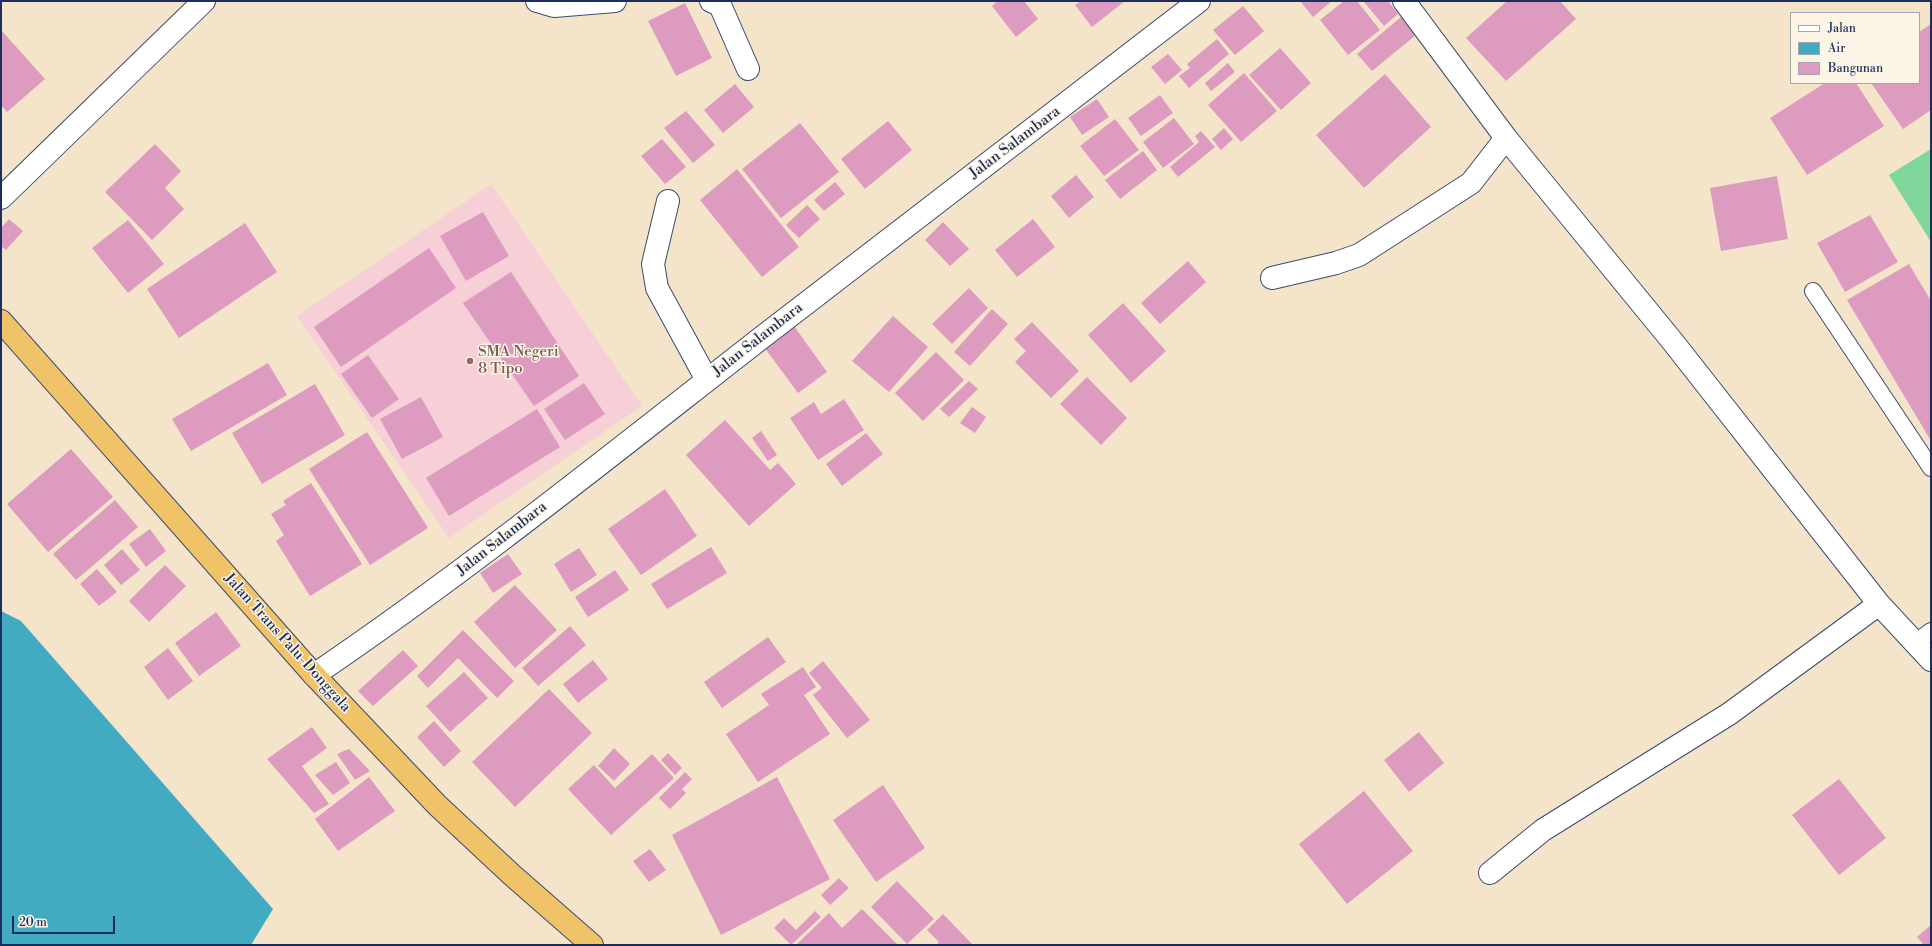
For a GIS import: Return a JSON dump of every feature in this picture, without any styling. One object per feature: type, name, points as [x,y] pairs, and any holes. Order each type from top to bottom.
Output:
[{"type":"highway","name":"Jalan Trans Palu-Donggala","points":[[1,322],[314,675],[437,805],[512,875],[592,945]]},
{"type":"street","points":[[1,198],[204,1]]},
{"type":"street","points":[[537,1],[554,6],[615,1]]},
{"type":"street","points":[[711,1],[720,5],[748,69]]},
{"type":"street","name":"Jalan Salambara","points":[[314,675],[389,624],[457,574],[1199,1]]},
{"type":"street","points":[[1404,1],[1506,138],[1673,342],[1879,604],[1923,637],[1931,660]]},
{"type":"street","points":[[1272,278],[1336,264],[1359,255],[1471,183],[1506,138]]},
{"type":"street","points":[[668,202],[653,264],[657,288],[707,380]]},
{"type":"street","points":[[1490,873],[1543,830],[1729,714],[1879,604]]},
{"type":"lane","points":[[1813,291],[1931,468]]},
{"type":"shaded area","name":"SMA Negeri 8 Tipo","points":[[491,184],[642,406],[449,538],[297,316]]},
{"type":"green space","points":[[1931,149],[1931,242],[1889,175]]},
{"type":"water","points":[[1,611],[21,621],[273,909],[251,945],[1,945]]},
{"type":"building","points":[[998,1],[1024,1],[1038,19],[1016,37],[992,6]]},
{"type":"building","points":[[1081,1],[1125,1],[1092,27],[1075,5]]},
{"type":"building","points":[[1300,1],[1332,1],[1313,17]]},
{"type":"building","points":[[1344,1],[1357,1],[1380,30],[1348,55],[1320,20]]},
{"type":"building","points":[[1388,1],[1398,14],[1384,26],[1364,2]]},
{"type":"building","points":[[1507,1],[1560,1],[1576,19],[1506,81],[1466,38]]},
{"type":"building","points":[[685,3],[712,58],[676,76],[648,21]]},
{"type":"building","points":[[1243,6],[1264,31],[1235,55],[1213,30]]},
{"type":"building","points":[[1401,17],[1416,35],[1372,71],[1357,54]]},
{"type":"building","points":[[1931,24],[1931,110],[1903,129],[1872,84],[1920,84],[1920,31]]},
{"type":"building","points":[[1,30],[45,79],[7,112],[1,105]]},
{"type":"building","points":[[1217,39],[1229,54],[1189,88],[1179,76],[1190,68],[1187,64]]},
{"type":"building","points":[[1280,48],[1311,83],[1281,110],[1249,75]]},
{"type":"building","points":[[1168,54],[1182,70],[1165,84],[1151,67]]},
{"type":"building","points":[[1228,63],[1235,72],[1211,91],[1205,83]]},
{"type":"building","points":[[1244,73],[1277,111],[1241,142],[1208,105]]},
{"type":"building","points":[[1385,74],[1431,127],[1364,188],[1316,135]]},
{"type":"building","points":[[735,84],[754,107],[723,133],[704,110]]},
{"type":"building","points":[[1823,84],[1857,84],[1884,126],[1807,175],[1770,118]]},
{"type":"building","points":[[1160,95],[1173,113],[1141,136],[1128,118]]},
{"type":"building","points":[[1097,99],[1109,117],[1082,135],[1070,117]]},
{"type":"building","points":[[686,111],[715,145],[693,163],[664,128]]},
{"type":"building","points":[[1174,118],[1194,144],[1163,168],[1143,142]]},
{"type":"building","points":[[1115,119],[1139,150],[1104,176],[1080,146]]},
{"type":"building","points":[[888,121],[912,150],[865,189],[841,159]]},
{"type":"building","points":[[800,123],[839,172],[781,218],[742,169]]},
{"type":"building","points":[[1224,128],[1233,139],[1221,150],[1212,139]]},
{"type":"building","points":[[1201,131],[1215,147],[1178,177],[1170,167],[1199,142],[1195,136]]},
{"type":"building","points":[[662,139],[686,167],[665,184],[641,156]]},
{"type":"building","points":[[155,144],[181,171],[165,188],[184,209],[152,240],[105,192]]},
{"type":"building","points":[[1143,151],[1157,170],[1120,199],[1105,180]]},
{"type":"building","points":[[737,169],[799,247],[762,277],[700,200]]},
{"type":"building","points":[[1076,175],[1094,197],[1069,218],[1051,196]]},
{"type":"building","points":[[1777,176],[1788,239],[1721,251],[1710,188]]},
{"type":"building","points":[[835,182],[845,194],[824,211],[814,200]]},
{"type":"building","points":[[807,205],[820,219],[799,238],[786,225]]},
{"type":"building","points":[[483,212],[509,256],[466,281],[440,236]]},
{"type":"building","points":[[1870,215],[1898,262],[1845,292],[1817,243]]},
{"type":"building","points":[[9,219],[23,231],[6,250],[1,246],[1,228]]},
{"type":"building","points":[[1033,219],[1055,247],[1017,277],[995,250]]},
{"type":"building","points":[[128,220],[164,264],[128,293],[92,248]]},
{"type":"building","points":[[943,222],[969,249],[950,266],[925,240]]},
{"type":"building","points":[[245,223],[277,272],[179,338],[147,289]]},
{"type":"building","points":[[429,248],[456,288],[341,367],[314,327]]},
{"type":"building","points":[[1188,261],[1206,282],[1160,324],[1141,303]]},
{"type":"building","points":[[1909,264],[1931,301],[1931,441],[1847,300]]},
{"type":"building","points":[[511,272],[579,376],[534,406],[463,303]]},
{"type":"building","points":[[969,288],[988,308],[952,344],[932,324]]},
{"type":"building","points":[[1123,303],[1166,351],[1131,383],[1088,335]]},
{"type":"building","points":[[992,309],[1008,324],[970,366],[954,352]]},
{"type":"building","points":[[893,316],[928,347],[889,392],[852,361]]},
{"type":"building","points":[[1032,322],[1079,371],[1051,398],[1015,362],[1026,351],[1014,339]]},
{"type":"building","points":[[794,326],[827,372],[798,393],[764,347]]},
{"type":"building","points":[[936,352],[964,380],[923,421],[895,393]]},
{"type":"building","points":[[368,355],[399,399],[372,418],[341,374]]},
{"type":"building","points":[[268,363],[287,395],[191,451],[172,419]]},
{"type":"building","points":[[1087,377],[1127,418],[1101,445],[1060,404]]},
{"type":"building","points":[[969,381],[978,389],[949,417],[940,409]]},
{"type":"building","points":[[584,383],[605,414],[565,440],[544,409]]},
{"type":"building","points":[[315,384],[345,435],[262,484],[232,433]]},
{"type":"building","points":[[421,397],[443,437],[402,459],[380,419]]},
{"type":"building","points":[[844,399],[864,430],[818,460],[790,418],[814,402],[821,414]]},
{"type":"building","points":[[972,407],[986,417],[975,433],[960,423]]},
{"type":"building","points":[[537,409],[560,447],[449,516],[426,478]]},
{"type":"building","points":[[725,420],[770,470],[778,463],[796,484],[749,526],[686,455]]},
{"type":"building","points":[[761,431],[777,455],[768,461],[752,438]]},
{"type":"building","points":[[367,432],[428,528],[370,565],[309,469]]},
{"type":"building","points":[[866,433],[883,454],[842,486],[826,464]]},
{"type":"building","points":[[71,449],[113,497],[48,552],[7,504]]},
{"type":"building","points":[[311,483],[362,564],[310,596],[276,541],[284,535],[271,514],[286,505],[283,501]]},
{"type":"building","points":[[665,489],[697,536],[641,575],[608,529]]},
{"type":"building","points":[[115,500],[138,527],[76,580],[53,554]]},
{"type":"building","points":[[150,529],[166,551],[146,567],[129,544]]},
{"type":"building","points":[[711,547],[727,573],[667,609],[651,584]]},
{"type":"building","points":[[579,548],[597,575],[571,592],[554,564]]},
{"type":"building","points":[[122,549],[140,570],[121,585],[104,565]]},
{"type":"building","points":[[508,554],[522,574],[493,593],[480,573]]},
{"type":"building","points":[[165,565],[186,586],[149,622],[129,601]]},
{"type":"building","points":[[97,569],[117,592],[99,606],[80,584]]},
{"type":"building","points":[[615,570],[629,590],[588,617],[575,597]]},
{"type":"building","points":[[515,585],[557,630],[515,668],[474,622]]},
{"type":"building","points":[[216,612],[241,646],[199,676],[175,643]]},
{"type":"building","points":[[570,626],[586,645],[538,686],[522,668]]},
{"type":"building","points":[[463,630],[514,681],[497,698],[458,658],[428,688],[417,676]]},
{"type":"building","points":[[768,637],[786,662],[722,708],[704,682]]},
{"type":"building","points":[[168,648],[193,681],[168,700],[144,667]]},
{"type":"building","points":[[403,650],[418,666],[373,706],[358,691]]},
{"type":"building","points":[[593,660],[608,679],[578,703],[563,684]]},
{"type":"building","points":[[823,661],[870,720],[847,738],[813,695],[822,688],[809,673]]},
{"type":"building","points":[[803,667],[816,687],[804,695],[830,734],[758,782],[726,734],[769,705],[761,694]]},
{"type":"building","points":[[464,672],[488,698],[450,732],[426,706]]},
{"type":"building","points":[[549,689],[592,733],[515,807],[472,762]]},
{"type":"building","points":[[434,721],[461,751],[444,767],[417,737]]},
{"type":"building","points":[[312,727],[327,748],[302,766],[329,804],[314,813],[267,759]]},
{"type":"building","points":[[1419,732],[1444,763],[1409,792],[1384,760]]},
{"type":"building","points":[[614,748],[630,764],[614,781],[598,766]]},
{"type":"building","points":[[349,749],[370,771],[355,780],[337,754]]},
{"type":"building","points":[[668,753],[682,768],[675,775],[661,760]]},
{"type":"building","points":[[652,754],[674,778],[611,835],[568,789],[594,765],[615,788]]},
{"type":"building","points":[[336,762],[350,783],[333,795],[315,775]]},
{"type":"building","points":[[685,772],[692,779],[682,789],[686,793],[670,809],[659,798]]},
{"type":"building","points":[[369,777],[395,811],[338,851],[315,819]]},
{"type":"building","points":[[777,777],[830,879],[721,935],[672,835]]},
{"type":"building","points":[[1839,779],[1886,838],[1839,875],[1792,815]]},
{"type":"building","points":[[883,785],[925,848],[876,882],[833,820]]},
{"type":"building","points":[[1364,791],[1413,851],[1347,904],[1299,844]]},
{"type":"building","points":[[650,849],[666,870],[649,882],[633,861]]},
{"type":"building","points":[[839,878],[849,888],[830,905],[821,895]]},
{"type":"building","points":[[897,881],[934,919],[907,944],[871,907]]},
{"type":"building","points":[[862,909],[898,945],[796,945],[829,913],[842,928]]},
{"type":"building","points":[[815,911],[821,917],[791,945],[774,928],[784,918],[796,930]]},
{"type":"building","points":[[943,914],[973,945],[936,945],[939,942],[927,930]]},
{"type":"building","points":[[1931,925],[1931,945],[1924,945],[1917,937]]},
{"type":"place","name":"SMA Negeri 8 Tipo","points":[[470,361]]}]
